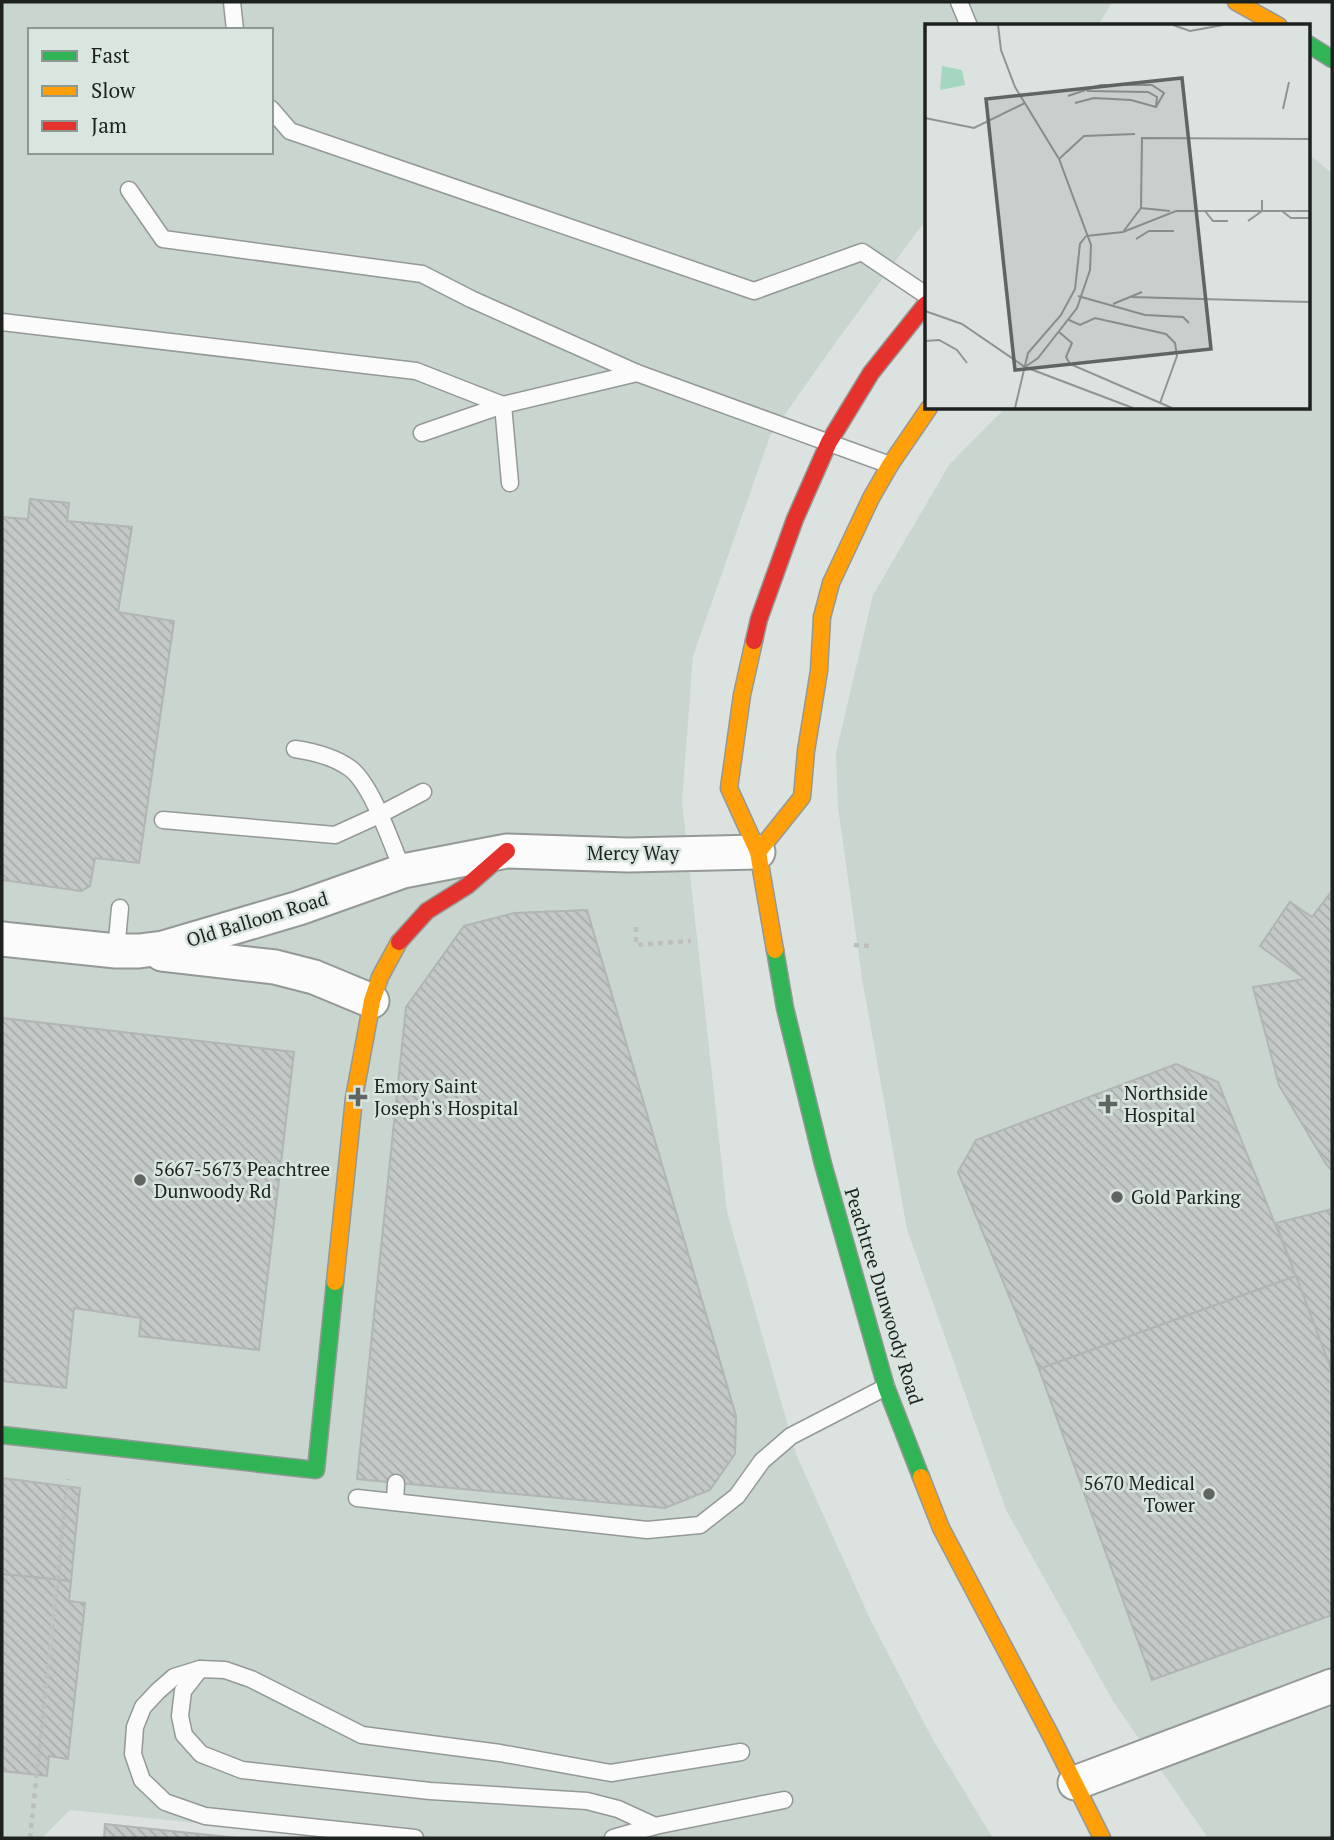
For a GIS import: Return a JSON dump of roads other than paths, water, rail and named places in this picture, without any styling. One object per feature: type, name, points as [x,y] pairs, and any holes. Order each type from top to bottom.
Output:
[{"type":"main road","points":[[1236,2],[1275,24]]},
{"type":"main road","points":[[1310,45],[1332,59]]},
{"type":"main road","name":"Peachtree Dunwoody Road","points":[[925,305],[871,373],[829,442],[795,519],[759,619],[742,695],[729,788],[758,852],[785,1008],[823,1164],[886,1387],[941,1528],[1102,1838]]},
{"type":"main road","points":[[758,852],[802,797],[822,617],[831,583],[864,510],[890,465],[928,410]]},
{"type":"main road","points":[[2,1435],[316,1470],[354,1098],[372,1001],[380,977],[400,940],[427,911],[467,886],[507,851]]},
{"type":"street","name":"Mercy Way","points":[[507,851],[628,855],[758,852]]},
{"type":"street","name":"Old Balloon Road","points":[[2,939],[127,951],[163,948],[299,908],[402,871],[507,851]]},
{"type":"street","points":[[127,951],[275,967],[314,977],[372,1001]]},
{"type":"street","points":[[1075,1783],[1332,1686]]},
{"type":"lane","points":[[232,2],[234,28]]},
{"type":"lane","points":[[959,2],[969,24]]},
{"type":"lane","points":[[273,111],[290,131],[754,291],[862,252],[925,294]]},
{"type":"lane","points":[[128,190],[163,239],[422,274],[471,299],[637,373],[890,465]]},
{"type":"lane","points":[[2,322],[416,371],[503,405]]},
{"type":"lane","points":[[422,433],[503,405],[637,373]]},
{"type":"lane","points":[[503,405],[510,484]]},
{"type":"lane","points":[[295,749],[321,753],[351,769],[368,788],[402,871]]},
{"type":"lane","points":[[163,820],[335,835],[423,792]]},
{"type":"lane","points":[[120,908],[127,951]]},
{"type":"lane","points":[[357,1498],[647,1530],[700,1525],[737,1496],[762,1461],[791,1436],[886,1387]]},
{"type":"lane","points":[[395,1502],[396,1483]]},
{"type":"lane","points":[[415,1838],[205,1816],[165,1802],[142,1780],[132,1754],[135,1727],[143,1707],[174,1677],[200,1669],[225,1670],[251,1679],[362,1735],[500,1753],[611,1773],[741,1752]]},
{"type":"lane","points":[[200,1669],[183,1691],[180,1716],[184,1735],[201,1754],[242,1770],[430,1791],[587,1801],[618,1809],[656,1826]]},
{"type":"lane","points":[[612,1838],[656,1826],[784,1800]]},
{"type":"place","name":"Emory Saint Joseph's Hospital","points":[[358,1097]]},
{"type":"place","name":"Northside Hospital","points":[[1108,1104]]},
{"type":"place","name":"5667-5673 Peachtree Dunwoody Rd","points":[[140,1180]]},
{"type":"place","name":"Gold Parking","points":[[1117,1197]]},
{"type":"place","name":"5670 Medical Tower","points":[[1209,1494]]}]
